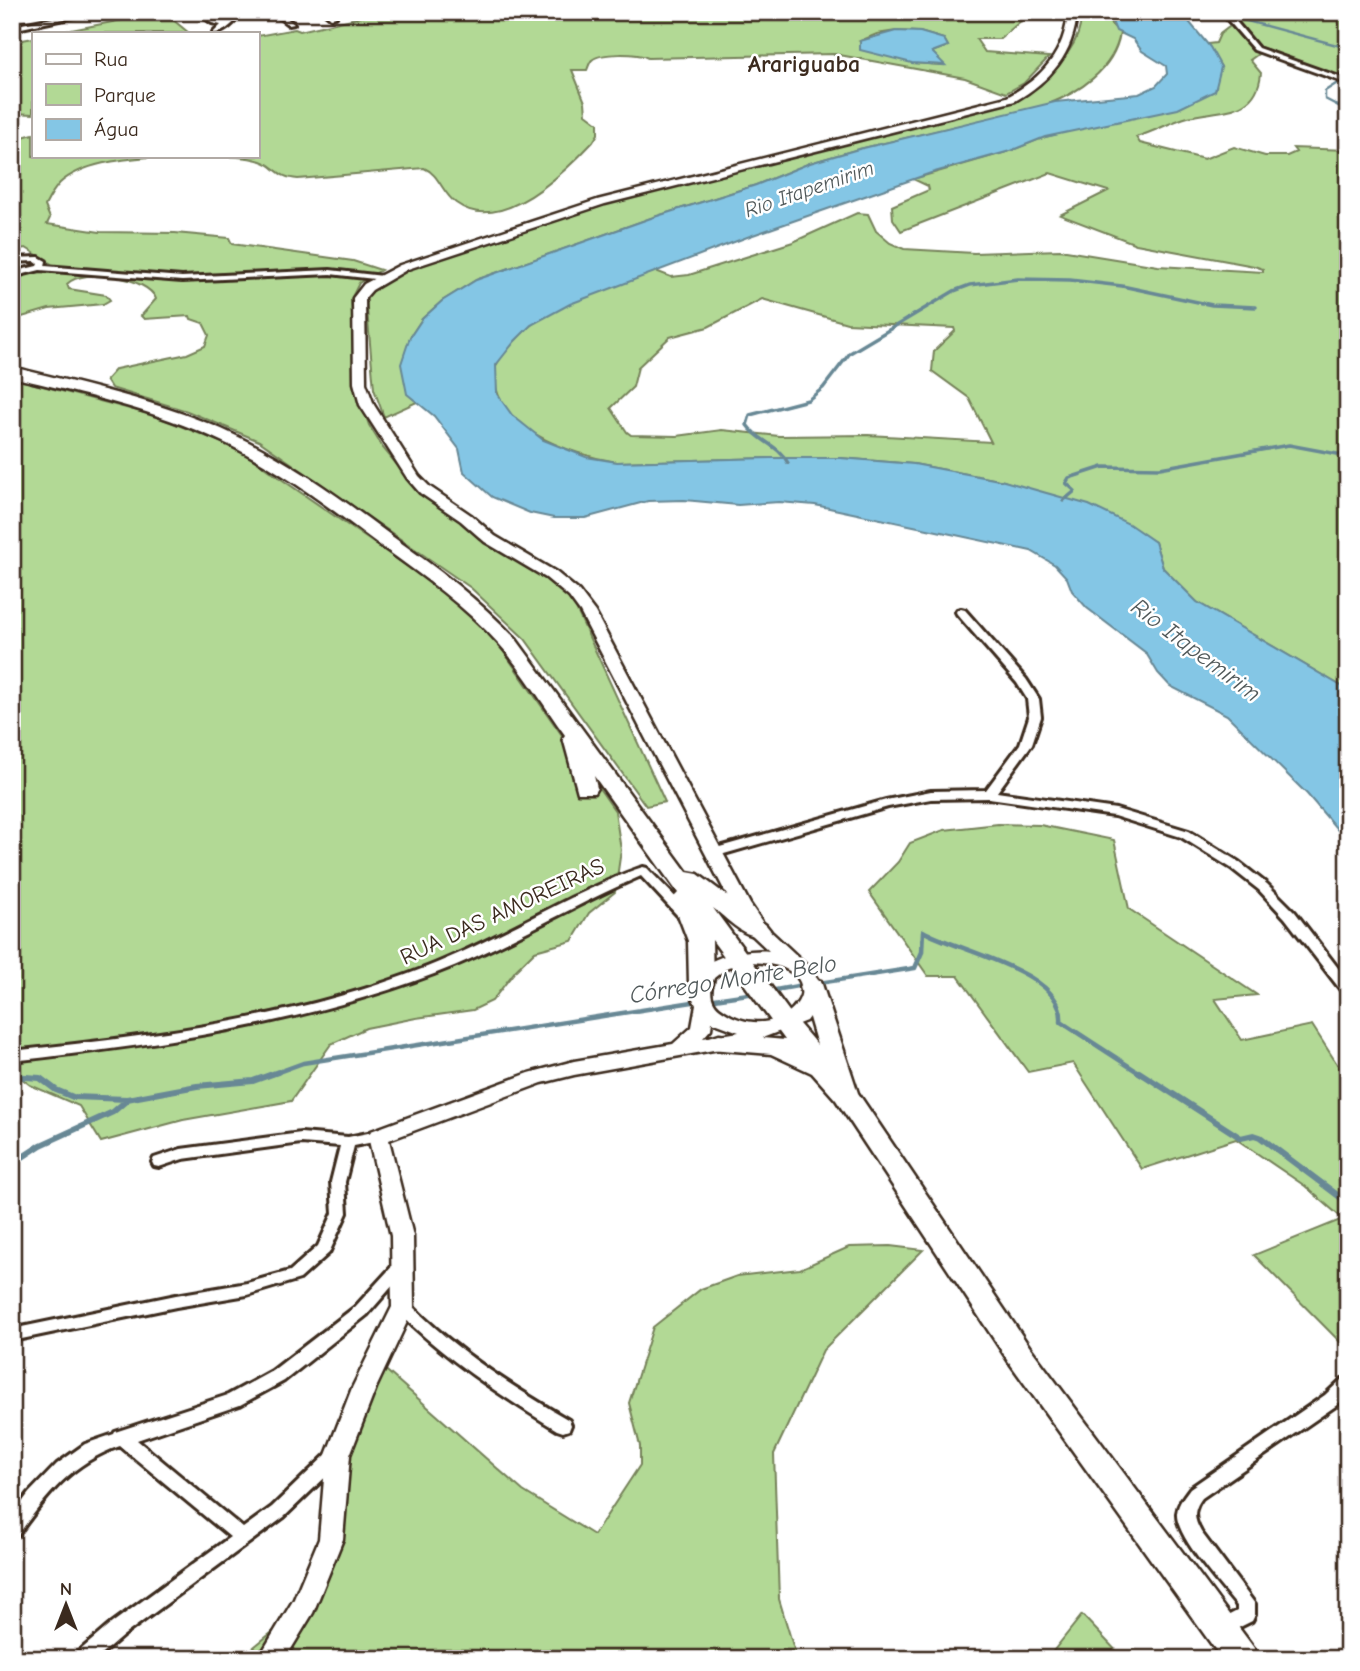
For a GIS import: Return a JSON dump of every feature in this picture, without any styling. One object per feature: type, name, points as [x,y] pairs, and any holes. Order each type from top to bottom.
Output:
[{"type":"highway","points":[[12,372],[158,410],[226,437],[276,463],[463,597],[509,643],[732,950],[780,1025],[837,1084],[1019,1354],[1242,1659]]},
{"type":"highway","points":[[572,728],[586,788]]},
{"type":"highway","points":[[667,861],[746,917]]},
{"type":"highway","points":[[667,861],[696,928],[702,953],[703,995]]},
{"type":"highway","points":[[804,977],[837,1084]]},
{"type":"highway","points":[[719,1043],[775,1046],[837,1084]]},
{"type":"street","points":[[12,28],[101,14],[121,13],[131,16],[151,12]]},
{"type":"street","points":[[200,12],[214,22],[228,25]]},
{"type":"street","points":[[218,32],[241,12]]},
{"type":"street","points":[[275,12],[291,24]]},
{"type":"street","points":[[159,1162],[181,1154],[300,1138],[348,1142],[378,1136],[536,1078],[574,1068],[747,1037],[798,1017],[809,1006],[804,977],[746,917],[587,612],[574,594],[551,575],[490,540],[466,518],[425,490],[414,478],[366,405],[360,383],[359,298],[368,287],[404,267],[613,199],[1000,103],[1029,89],[1057,61],[1068,46],[1073,32],[1073,12]]},
{"type":"street","points":[[1224,12],[1256,49],[1348,82]]},
{"type":"street","points":[[12,260],[36,259],[43,263],[40,268]]},
{"type":"street","points":[[12,275],[40,268],[182,279],[330,272],[383,278]]},
{"type":"street","points":[[961,612],[1022,681],[1033,699],[1035,717],[1026,744],[989,794]]},
{"type":"street","points":[[713,853],[886,804],[931,795],[989,794],[1116,813],[1185,834],[1235,865],[1263,887],[1290,915],[1348,990]]},
{"type":"street","name":"RUA DAS AMOREIRAS","points":[[12,1056],[62,1051],[262,1019],[355,996],[431,970],[643,871],[696,928]]},
{"type":"street","points":[[679,1049],[701,1029],[706,974],[732,950],[746,917]]},
{"type":"street","points":[[732,950],[768,956],[804,977]]},
{"type":"street","points":[[703,995],[714,1015],[731,1024],[748,1028],[780,1025]]},
{"type":"street","points":[[271,1659],[304,1605],[331,1539],[338,1455],[364,1388],[403,1307],[402,1236],[378,1136]]},
{"type":"street","points":[[12,1335],[247,1289],[295,1275],[324,1249],[340,1213],[338,1182],[348,1142]]},
{"type":"street","points":[[12,1530],[35,1498],[63,1469],[91,1449],[234,1400],[278,1376],[360,1311],[403,1264]]},
{"type":"street","points":[[403,1307],[425,1331],[495,1383],[563,1425]]},
{"type":"street","points":[[12,1325],[38,1331]]},
{"type":"street","points":[[1220,1629],[1246,1615],[1246,1604],[1192,1534],[1185,1519],[1187,1506],[1196,1493],[1331,1399],[1348,1384]]},
{"type":"street","points":[[121,1437],[243,1538]]},
{"type":"street","points":[[83,1659],[118,1629],[278,1512],[338,1455]]},
{"type":"green space","points":[[382,12],[1031,12],[1000,39],[976,39],[985,52],[1049,57],[1024,83],[1006,93],[965,78],[834,54],[648,58],[628,54],[597,57],[591,61],[587,70],[572,70],[585,102],[586,114],[598,123],[598,134],[593,142],[566,169],[531,196],[492,212],[474,211],[456,203],[424,168],[298,179],[285,176],[258,160],[245,158],[259,158],[259,36],[295,29],[300,31]],"holes":[[[896,31],[920,32],[944,39],[948,46],[932,52],[943,65],[912,63],[860,41],[877,34]]]},
{"type":"green space","points":[[1080,12],[1108,12],[1110,23],[1120,33],[1110,58],[1102,69],[1082,87],[1058,100],[810,163],[756,185],[651,218],[476,280],[442,301],[422,319],[410,337],[407,393],[417,402],[384,417],[374,389],[366,298],[367,294],[391,275],[622,198],[986,108],[1035,85],[1056,67],[1070,50],[1079,32]]},
{"type":"green space","points":[[1225,12],[1348,12],[1348,84],[1261,52],[1250,60],[1261,73],[1258,87],[1245,104],[1224,111],[1188,117],[1136,137],[1140,143],[1204,159],[1234,147],[1265,156],[1287,156],[1296,152],[1293,148],[1348,150],[1348,690],[1197,602],[1163,568],[1155,542],[1004,481],[914,464],[840,458],[617,462],[556,445],[518,422],[504,406],[496,388],[496,367],[510,346],[542,317],[590,294],[656,271],[671,277],[689,275],[793,242],[857,213],[868,214],[876,231],[890,243],[904,249],[974,253],[1060,250],[1158,266],[1263,272],[1263,269],[1254,266],[1136,244],[1060,215],[1108,191],[1050,173],[901,231],[893,219],[892,206],[929,190],[928,186],[913,179],[1081,128],[1221,67],[1207,44],[1216,43],[1220,34],[1234,23],[1235,18]],"holes":[[[762,299],[847,323],[954,328],[955,331],[934,351],[932,371],[969,398],[991,442],[868,435],[779,436],[722,430],[677,436],[631,435],[611,408],[633,387],[638,367],[670,337],[708,327]]]},
{"type":"green space","points":[[158,13],[172,19],[188,32],[61,32]]},
{"type":"green space","points":[[32,38],[32,114],[12,113],[12,42]]},
{"type":"green space","points":[[32,134],[32,158],[134,158],[107,162],[82,170],[58,185],[45,206],[50,218],[47,224],[100,232],[175,233],[229,238],[232,244],[353,261],[381,270],[359,283],[351,299],[357,390],[369,425],[383,448],[412,483],[539,572],[573,602],[665,802],[646,806],[525,639],[471,588],[259,441],[187,411],[111,388],[106,380],[116,369],[187,354],[205,346],[209,335],[203,323],[191,319],[190,316],[144,319],[141,316],[156,299],[151,291],[129,280],[101,275],[75,279],[67,284],[69,289],[106,295],[110,300],[103,304],[49,309],[12,320],[12,272],[50,263],[26,248],[12,250],[12,140]]},
{"type":"green space","points":[[12,378],[153,415],[238,449],[434,585],[466,611],[499,645],[615,811],[621,850],[615,892],[589,913],[572,941],[535,951],[492,1001],[473,1010],[366,1028],[331,1044],[291,1101],[183,1120],[101,1142],[79,1106],[30,1085],[12,1071]]},
{"type":"green space","points":[[998,824],[1040,825],[1114,840],[1129,909],[1257,995],[1215,999],[1242,1040],[1312,1025],[1348,1081],[1348,1350],[1254,1255],[1343,1219],[1305,1186],[1236,1139],[1142,1169],[1073,1063],[1028,1072],[958,976],[928,976],[869,892],[898,862],[910,843],[944,830]]},
{"type":"green space","points":[[890,1246],[923,1250],[823,1350],[774,1454],[779,1599],[797,1659],[239,1659],[276,1629],[307,1577],[380,1365],[523,1491],[594,1535],[640,1465],[640,1446],[629,1403],[653,1327],[701,1289],[737,1276],[800,1269],[849,1247]]},
{"type":"green space","points":[[1082,1615],[1124,1659],[1047,1659]]},
{"type":"water","name":"Rio Itapemirim","points":[[1108,12],[1181,12],[1210,47],[1221,67],[1215,91],[1178,109],[1045,137],[1010,151],[931,173],[750,236],[570,304],[531,325],[515,341],[496,365],[497,394],[512,415],[543,440],[586,457],[617,462],[840,458],[914,464],[1004,481],[1089,505],[1129,524],[1155,542],[1163,568],[1197,602],[1348,690],[1348,842],[1307,794],[1227,715],[1170,686],[1146,653],[1087,608],[1055,565],[1031,551],[815,505],[779,502],[738,505],[684,500],[648,501],[585,518],[554,518],[530,513],[492,497],[464,472],[459,449],[434,416],[407,394],[401,364],[410,337],[422,319],[442,301],[476,280],[651,218],[756,185],[810,163],[855,150],[1055,102],[1139,94],[1156,86],[1167,74],[1166,66],[1142,51],[1133,39],[1116,31]]},
{"type":"water","points":[[896,31],[920,32],[944,39],[948,46],[932,52],[945,65],[912,63],[860,50],[860,41]]},
{"type":"waterway","points":[[1232,17],[1348,48]]},
{"type":"waterway","points":[[1339,82],[1325,91],[1325,99],[1348,111]]},
{"type":"waterway","points":[[788,463],[747,425],[750,415],[808,400],[823,388],[850,353],[954,291],[970,285],[1018,279],[1070,280],[1122,286],[1212,305],[1256,307]]},
{"type":"waterway","points":[[1063,501],[1075,491],[1066,483],[1069,478],[1103,467],[1160,468],[1289,445],[1348,456]]},
{"type":"waterway","name":"Córrego Monte Belo","points":[[819,983],[915,968],[922,952],[923,931],[1028,976],[1046,989],[1058,1004],[1061,1022],[1141,1074]]},
{"type":"waterway","name":"Córrego Monte Belo","points":[[770,991],[803,985]]},
{"type":"waterway","name":"Córrego Monte Belo","points":[[708,1000],[755,993]]},
{"type":"waterway","name":"Córrego Monte Belo","points":[[273,1074],[303,1063],[699,1001]]},
{"type":"waterway","name":"Córrego Monte Belo","points":[[12,1076],[40,1078],[56,1090],[73,1097],[127,1099],[197,1086],[253,1081],[278,1072]]},
{"type":"waterway","name":"Córrego Monte Belo","points":[[1139,1072],[1241,1138],[1254,1135],[1260,1137],[1348,1203]]},
{"type":"waterway","points":[[12,1164],[41,1145],[113,1112],[127,1100]]},
{"type":"district","name":"Arariguaba","points":[[804,64]]}]
